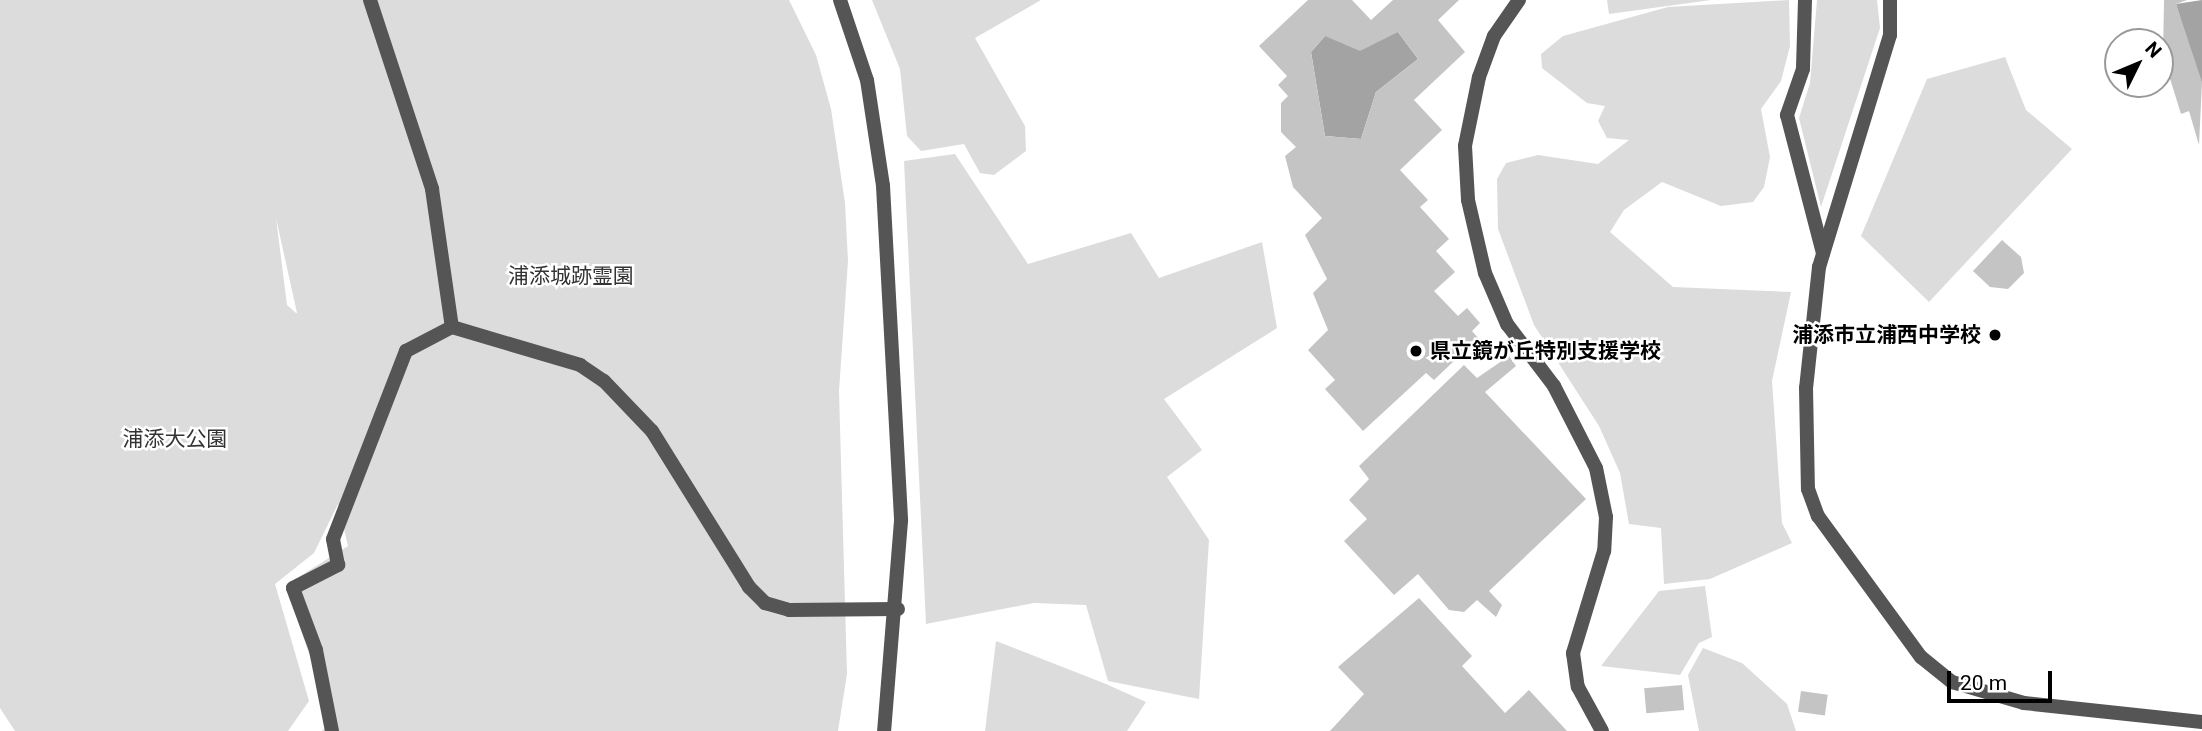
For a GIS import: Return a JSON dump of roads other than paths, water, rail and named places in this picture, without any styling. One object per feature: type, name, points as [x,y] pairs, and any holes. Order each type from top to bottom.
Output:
[{"type":"street","points":[[370,0],[432,189],[452,327]]},
{"type":"street","points":[[840,0],[867,80],[881,153],[901,522],[898,609],[884,731]]},
{"type":"street","points":[[1519,0],[1494,36],[1479,77],[1465,146],[1468,200],[1485,273],[1507,324],[1554,386],[1596,468],[1606,517],[1604,551],[1573,653],[1578,687],[1602,731]]},
{"type":"street","points":[[1805,0],[1804,69],[1787,116],[1823,254]]},
{"type":"street","points":[[1890,0],[1890,35],[1823,254],[1806,388],[1808,489],[1818,516],[1921,657],[1952,682],[2024,703],[2202,722]]},
{"type":"street","points":[[332,731],[316,650],[293,588],[338,565],[333,539],[405,351],[452,327],[580,365],[604,381],[652,430],[749,587],[765,603],[789,610],[898,609]]},
{"type":"place","name":"浦添市立浦西中学校","points":[[1995,335]]},
{"type":"place","name":"県立鏡が丘特別支援学校","points":[[1416,351]]},
{"type":"park label","name":"浦添城跡霊園","points":[[571,276]]},
{"type":"park label","name":"浦添大公園","points":[[175,439]]}]
